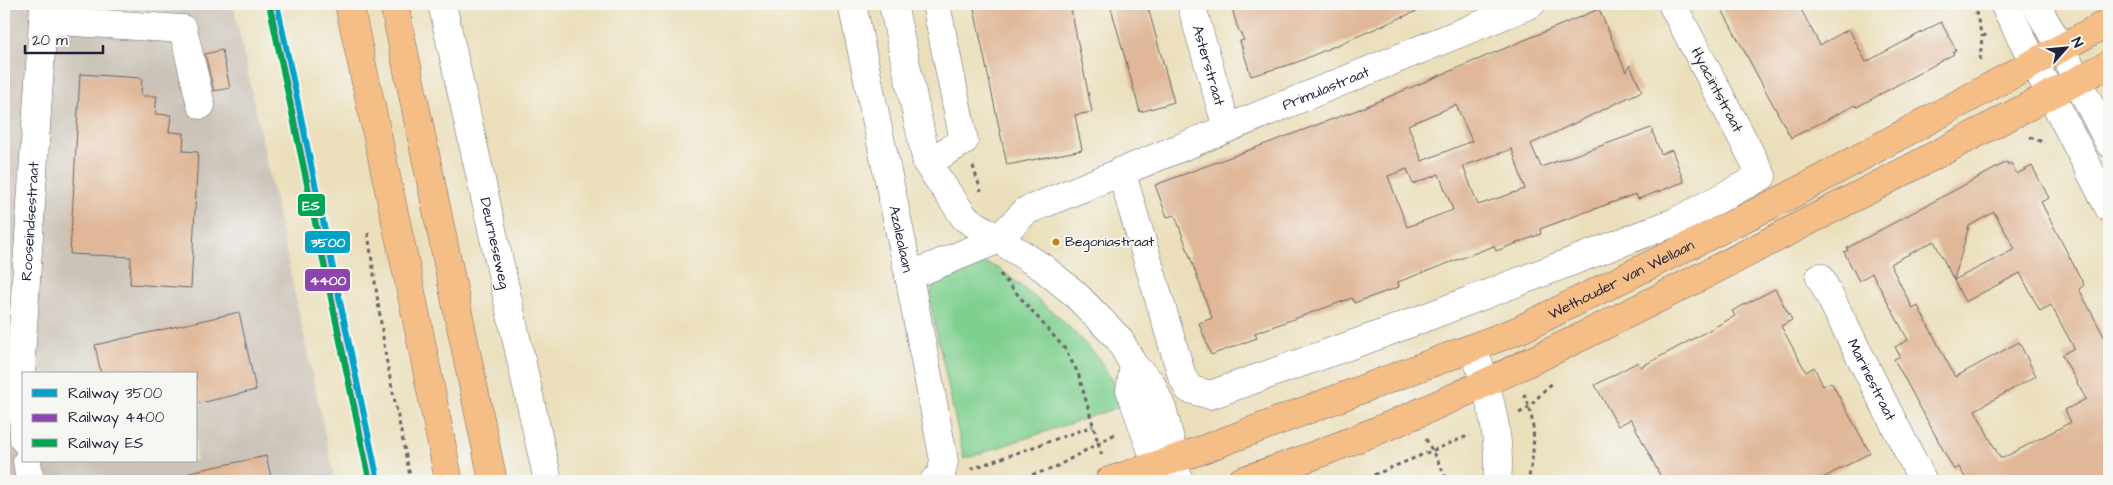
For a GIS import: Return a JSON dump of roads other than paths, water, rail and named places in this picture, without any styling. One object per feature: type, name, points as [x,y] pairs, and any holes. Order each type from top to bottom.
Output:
[{"type":"main road","points":[[349,4],[413,301],[449,481]]},
{"type":"main road","points":[[394,4],[493,481]]},
{"type":"main road","name":"Wethouder van Wellaan","points":[[1109,481],[1169,472],[1519,330],[1694,245],[1789,196],[2109,22]]},
{"type":"main road","points":[[1241,481],[1396,422],[1486,384],[1829,212],[2109,64]]},
{"type":"street","name":"Deurneseweg","points":[[442,4],[548,481]]},
{"type":"street","name":"Azalealaan","points":[[852,4],[909,276],[944,461],[938,478]]},
{"type":"street","points":[[893,4],[927,163],[965,218],[1042,267],[1102,319],[1119,339],[1134,366],[1151,383],[1163,410],[1169,472]]},
{"type":"street","points":[[927,163],[964,141],[936,4]]},
{"type":"street","name":"Asterstraat","points":[[1191,4],[1226,128]]},
{"type":"street","name":"Primulastraat","points":[[997,240],[1026,211],[1531,4]]},
{"type":"street","name":"Hyacintstraat","points":[[1672,4],[1762,176]]},
{"type":"street","points":[[2018,9],[2061,48],[2109,143]]},
{"type":"street","points":[[2018,9],[2035,62],[2109,208]]},
{"type":"street","points":[[43,12],[183,29],[201,105]]},
{"type":"street","name":"Rooseindsestraat","points":[[22,426],[12,359],[43,12]]},
{"type":"street","name":"Wethouder van Wellaan","points":[[1121,171],[1182,376],[1189,389],[1210,395],[1382,334],[1676,222],[1762,176]]},
{"type":"street","points":[[909,276],[997,240]]},
{"type":"street","name":"Marinestraat","points":[[1820,277],[1919,480]]},
{"type":"street","points":[[1474,349],[1486,384],[1497,448],[1497,481]]},
{"type":"street","points":[[27,462],[30,481]]},
{"type":"rail line","name":"ES","points":[[269,4],[369,479]]},
{"type":"rail line","name":"3500","points":[[277,4],[378,481]]},
{"type":"rail line","name":"4400","points":[[270,6],[370,481]]},
{"type":"place","name":"Begoniastraat","points":[[1056,242]]}]
